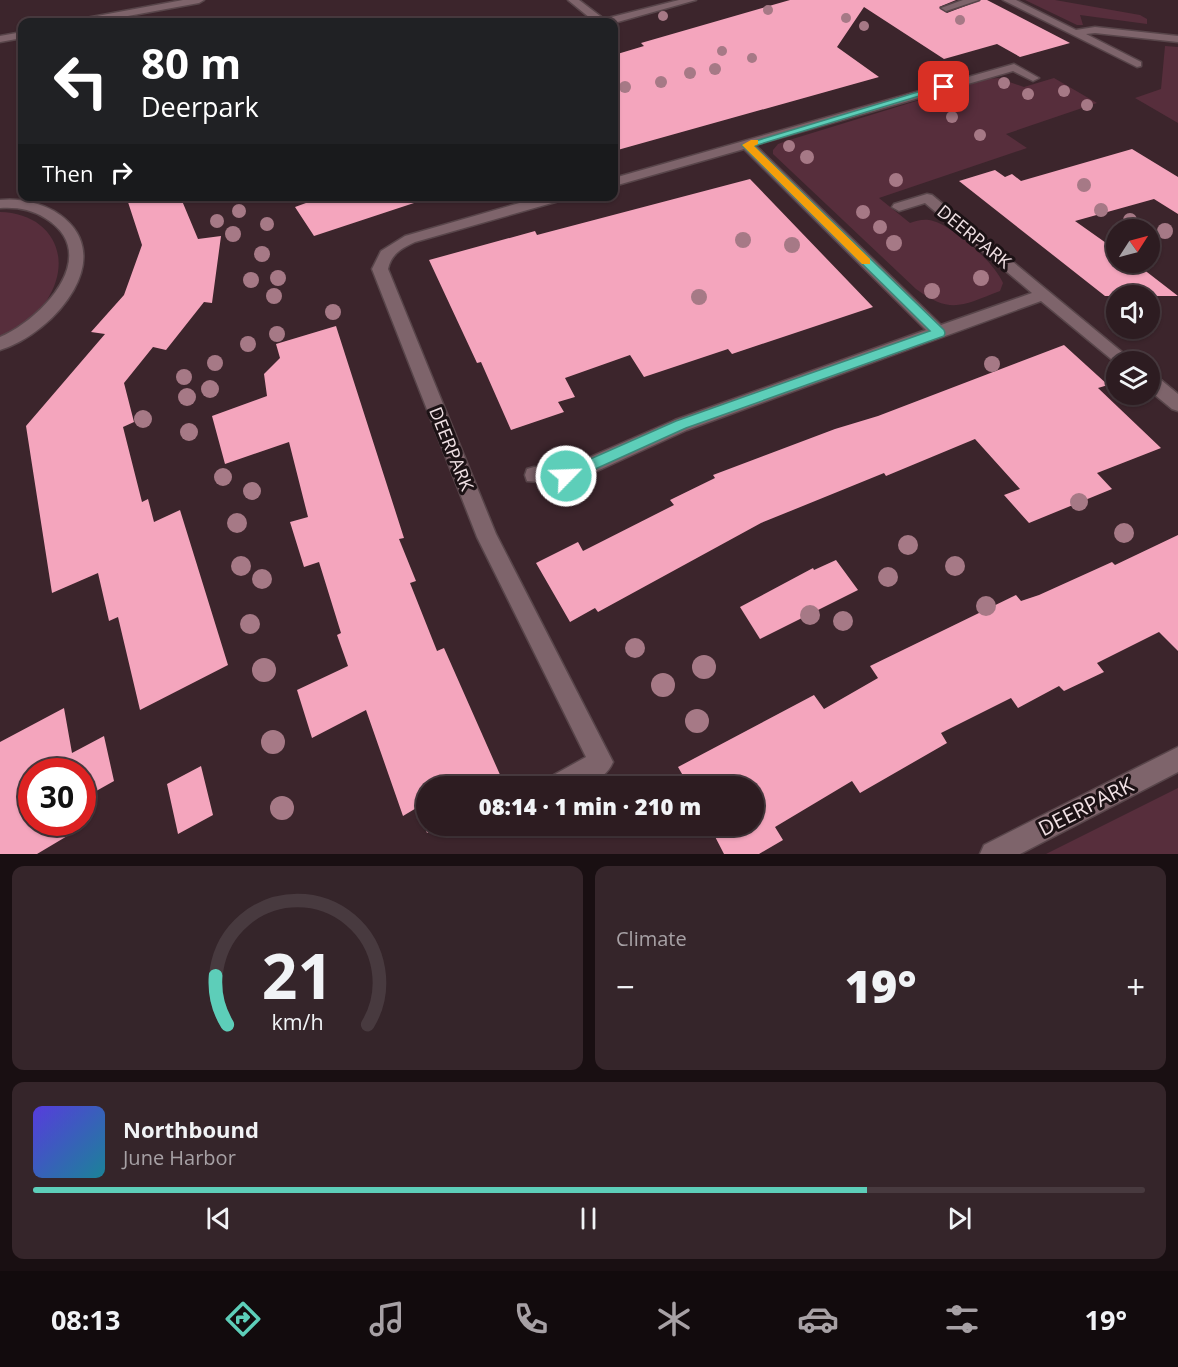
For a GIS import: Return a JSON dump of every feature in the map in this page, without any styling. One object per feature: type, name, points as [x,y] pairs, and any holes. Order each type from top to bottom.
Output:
[{"type":"street","points":[[99,18],[166,3],[199,0]]},
{"type":"street","points":[[573,0],[598,18]]},
{"type":"street","points":[[618,18],[691,0]]},
{"type":"street","points":[[946,8],[974,0]]},
{"type":"street","points":[[1008,0],[1137,64]]},
{"type":"street","points":[[1074,33],[1095,30],[1178,39]]},
{"type":"street","points":[[0,39],[18,36]]},
{"type":"street","points":[[618,181],[1014,67],[1033,78]]},
{"type":"street","points":[[747,145],[939,333]]},
{"type":"street","name":"DEERPARK","points":[[899,207],[927,198],[1113,351]]},
{"type":"street","name":"DEERPARK","points":[[543,201],[410,239],[389,251],[381,262],[380,269],[487,537],[600,762],[576,776]]},
{"type":"street","points":[[0,204],[23,204],[57,217],[73,234],[77,247],[69,286],[48,314],[35,326],[0,344]]},
{"type":"street","points":[[534,476],[566,476],[681,424],[1044,294]]},
{"type":"street","points":[[1160,389],[1178,404]]},
{"type":"street","name":"DEERPARK","points":[[993,854],[1178,759]]},
{"type":"shaded area","points":[[1025,0],[1055,0],[1140,15],[1147,19],[1147,24],[1080,15],[1083,25],[1077,25]]},
{"type":"shaded area","points":[[1165,46],[1178,47],[1178,123],[1135,98],[1161,89]]},
{"type":"shaded area","points":[[998,78],[1024,87],[1054,78],[1097,103],[1006,134],[1027,148],[879,198],[910,223],[929,220],[949,228],[982,255],[1003,283],[1000,291],[976,300],[948,305],[916,289],[773,154],[778,144],[786,141],[988,79]]},
{"type":"shaded area","points":[[0,212],[18,214],[44,229],[53,240],[58,253],[58,268],[55,284],[38,312],[0,336]]},
{"type":"shaded area","points":[[1178,788],[1178,854],[1046,854]]},
{"type":"building","points":[[790,0],[956,0],[939,7],[947,13],[981,0],[987,0],[1070,43],[1020,57],[997,44],[944,59],[864,7],[837,47],[879,77],[618,150],[618,54],[644,46],[641,43]]},
{"type":"building","points":[[1132,149],[1178,177],[1178,214],[1154,199],[1075,221],[1106,243],[1106,273],[1148,273],[1178,296],[1160,296],[1160,285],[1106,285],[1105,296],[959,181],[995,170],[1005,177],[1012,174],[1021,181]]},
{"type":"building","points":[[750,179],[873,307],[732,354],[728,349],[644,377],[630,355],[565,378],[575,397],[558,402],[564,412],[511,430],[481,362],[477,363],[429,260],[535,231],[537,235]]},
{"type":"building","points":[[128,201],[182,201],[198,239],[221,236],[212,303],[204,302],[166,350],[153,347],[124,383],[134,422],[123,427],[142,502],[148,499],[154,522],[180,510],[228,665],[140,710],[118,617],[109,621],[98,573],[52,593],[26,426],[105,334],[91,332],[124,295],[142,245]]},
{"type":"building","points":[[311,201],[414,201],[414,203],[314,236],[295,207]]},
{"type":"building","points":[[336,326],[404,538],[399,539],[416,581],[410,583],[437,651],[444,648],[501,776],[416,776],[416,808],[403,816],[366,710],[312,738],[297,690],[348,666],[337,635],[341,633],[319,562],[304,567],[290,522],[308,517],[289,442],[225,464],[212,416],[267,396],[264,374],[280,358],[276,344]]},
{"type":"building","points":[[1064,345],[1106,383],[1106,386],[1098,388],[1106,396],[1106,405],[1116,405],[1161,448],[1097,473],[1112,489],[1029,523],[1004,495],[1020,489],[975,439],[886,476],[884,473],[761,523],[598,612],[595,608],[570,622],[536,563],[578,542],[583,551],[674,505],[670,500],[715,478],[713,475],[835,429],[878,416]]},
{"type":"building","points":[[1178,535],[1178,651],[1159,632],[1097,663],[1104,672],[1064,691],[1059,686],[1018,708],[1011,698],[941,733],[947,743],[860,793],[852,781],[775,827],[783,840],[759,854],[724,854],[715,836],[764,836],[764,776],[683,776],[678,767],[814,695],[824,709],[878,678],[870,666],[1016,595],[1021,601],[1112,562],[1115,565]]},
{"type":"building","points":[[836,560],[858,590],[760,639],[740,607],[813,568],[814,570]]},
{"type":"building","points":[[64,708],[72,753],[104,736],[114,781],[96,791],[96,758],[18,758],[18,836],[67,836],[37,854],[0,854],[0,742]]},
{"type":"building","points":[[201,766],[213,815],[178,834],[167,784]]},
{"type":"slow traffic","points":[[755,142],[747,145],[866,261]]},
{"type":"route","points":[[566,476],[681,424],[939,333],[747,145],[944,87]]}]
